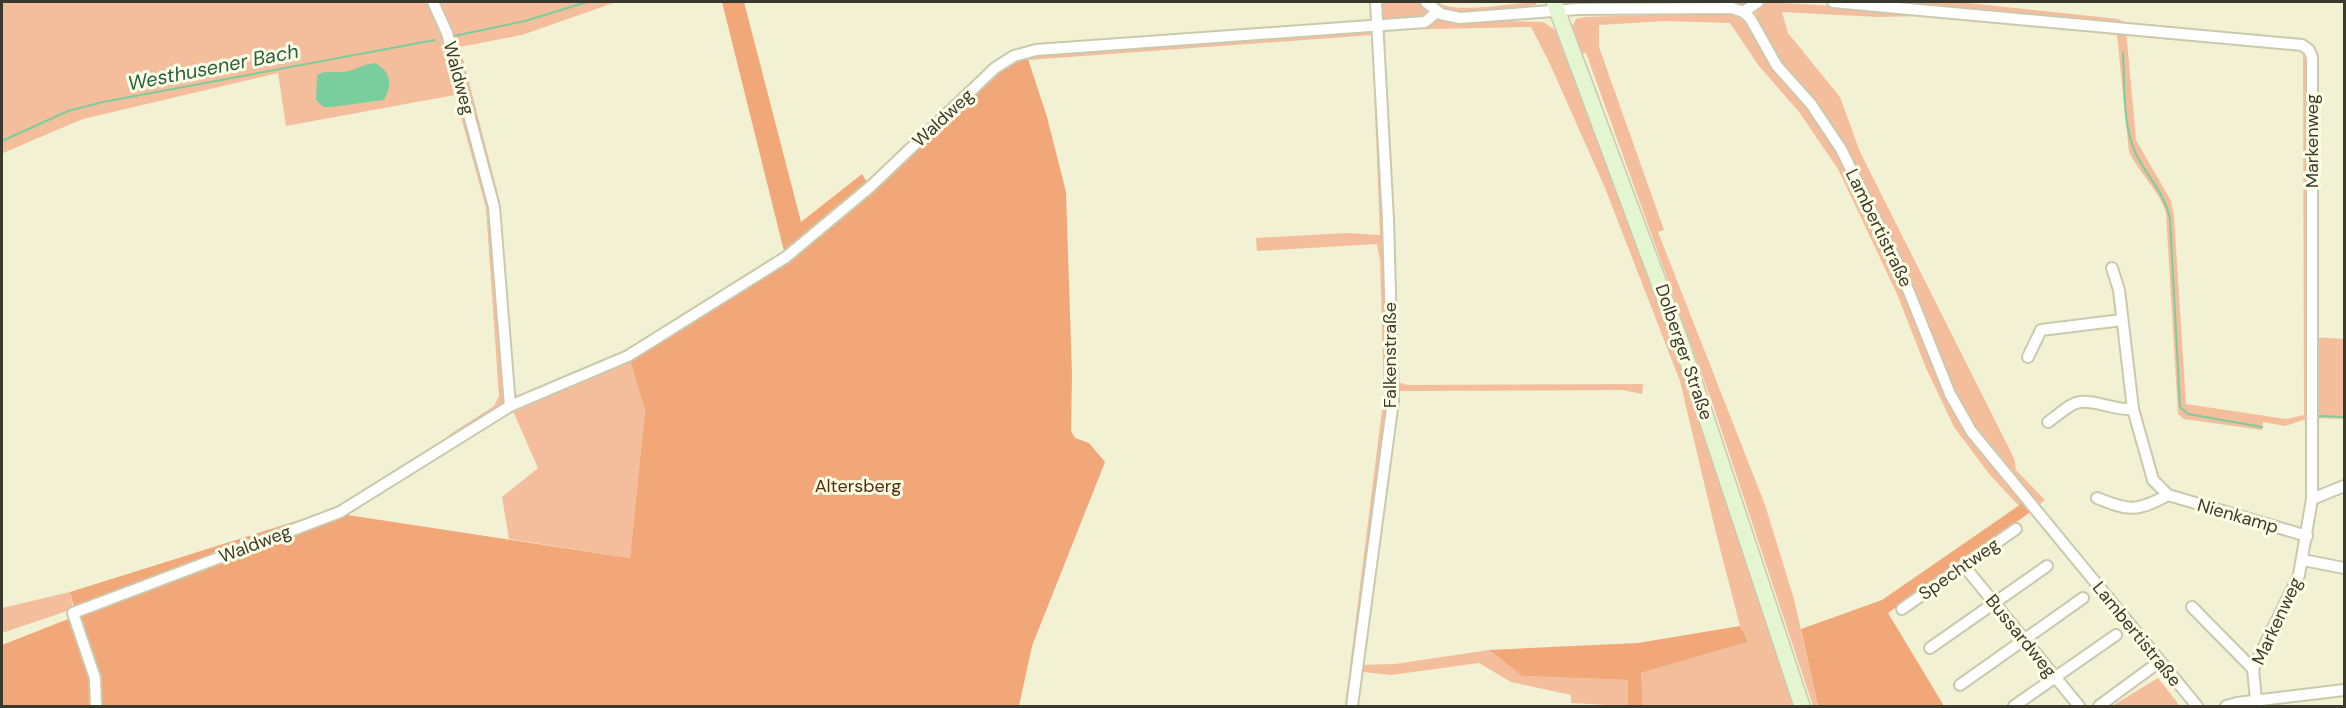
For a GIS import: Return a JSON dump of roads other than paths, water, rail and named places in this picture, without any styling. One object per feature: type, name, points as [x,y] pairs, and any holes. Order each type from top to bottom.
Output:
[{"type":"main road","name":"Dolberger Straße","points":[[1555,6],[1682,345],[1802,706]]},
{"type":"street","name":"Waldweg","points":[[433,2],[447,33],[494,207],[510,406]]},
{"type":"street","name":"Falkenstraße","points":[[1352,706],[1393,401],[1388,219],[1376,2]]},
{"type":"street","points":[[1426,2],[1437,12],[1460,18],[1555,6],[1732,8],[1743,12],[1758,2]]},
{"type":"street","name":"Markenweg","points":[[1833,2],[2290,43],[2302,45],[2309,50],[2312,57],[2312,499],[2299,576],[2253,669],[2256,700]]},
{"type":"street","name":"Waldweg","points":[[96,706],[95,678],[73,613],[340,512],[510,406],[628,356],[786,257],[870,187],[995,68],[1014,56],[1036,50],[1425,22],[1437,12]]},
{"type":"street","name":"Lambertistraße","points":[[1743,12],[1750,18],[1777,66],[1810,104],[1841,149],[1899,267],[1950,394],[1971,431],[2197,706]]},
{"type":"street","points":[[2097,498],[2127,510],[2138,509],[2168,495],[2153,480],[2133,409],[2119,290],[2112,268]]},
{"type":"street","points":[[2028,357],[2041,330],[2122,320]]},
{"type":"street","points":[[2049,422],[2073,404],[2084,402],[2120,410],[2133,409]]},
{"type":"street","points":[[2312,499],[2344,486]]},
{"type":"street","name":"Nienkamp","points":[[2168,495],[2307,536]]},
{"type":"street","name":"Spechtweg","points":[[1902,609],[2016,529]]},
{"type":"street","points":[[2303,560],[2344,568]]},
{"type":"street","name":"Bussardweg","points":[[1964,566],[2079,706]]},
{"type":"street","points":[[1930,648],[2047,566]]},
{"type":"street","points":[[1960,685],[2083,598]]},
{"type":"street","points":[[2192,607],[2253,669]]},
{"type":"street","points":[[2014,706],[2116,635]]},
{"type":"street","points":[[2099,706],[2159,662]]},
{"type":"street","points":[[2226,706],[2256,700],[2294,701],[2344,690]]},
{"type":"waterway","name":"Westhusener Bach","points":[[454,36],[525,21],[587,2]]},
{"type":"waterway","name":"Westhusener Bach","points":[[2,141],[68,111],[103,102],[435,40]]},
{"type":"waterway","points":[[2123,53],[2128,130],[2136,154],[2164,201],[2170,219],[2180,407],[2188,414],[2262,427]]},
{"type":"waterway","points":[[2318,416],[2344,417]]},
{"type":"park label","name":"Altersberg","points":[[858,486]]}]
